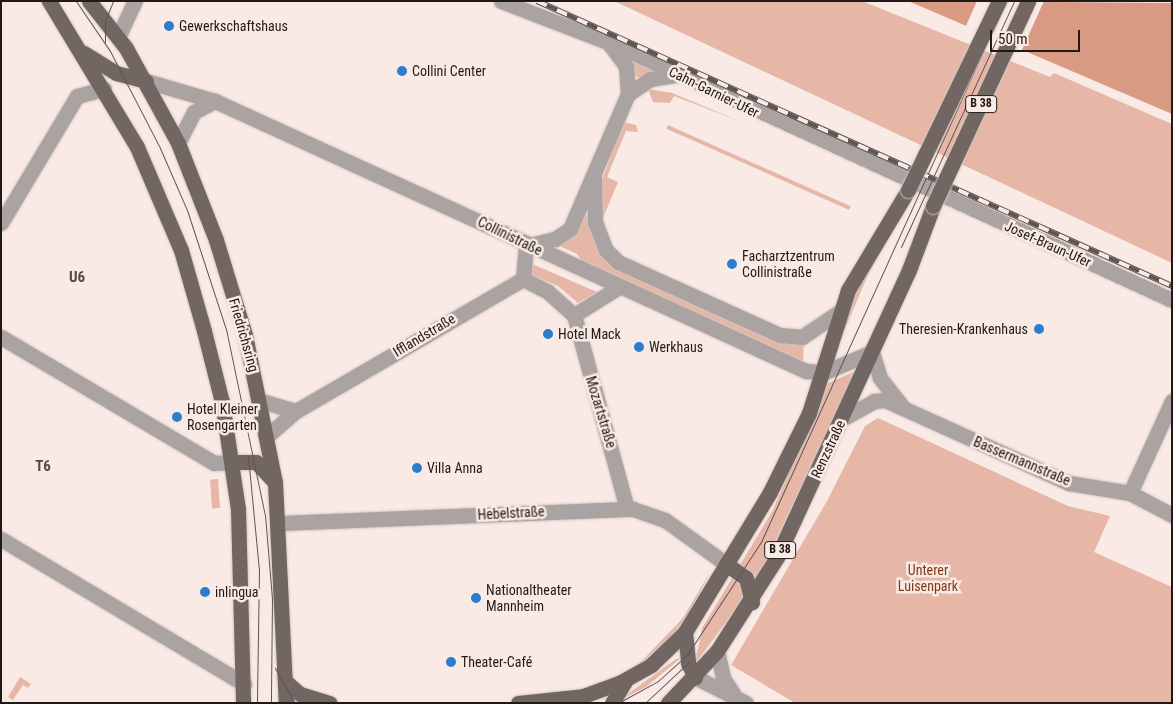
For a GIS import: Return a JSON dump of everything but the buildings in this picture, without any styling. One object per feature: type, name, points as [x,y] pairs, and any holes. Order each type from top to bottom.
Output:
[{"type":"main road","points":[[49,1],[104,89],[137,147],[180,250],[216,371],[233,462],[244,684],[243,703]]},
{"type":"main road","name":"Friedrichsring","points":[[89,1],[118,37],[146,81],[178,143],[216,240],[261,401],[275,482],[280,523],[286,703]]},
{"type":"main road","name":"B 38","points":[[518,703],[583,696],[626,680],[651,665],[685,632],[770,492],[809,414],[839,312],[858,268],[908,190],[999,1]]},
{"type":"main road","name":"Renzstraße","points":[[695,677],[752,602],[842,419],[933,206],[1028,1]]},
{"type":"main road","points":[[80,51],[116,73],[146,81]]},
{"type":"main road","points":[[233,462],[256,462],[275,482]]},
{"type":"main road","points":[[726,564],[746,578],[752,602]]},
{"type":"main road","points":[[685,632],[688,662],[695,677]]},
{"type":"main road","name":"B 38","points":[[668,703],[695,677]]},
{"type":"main road","points":[[612,703],[626,680]]},
{"type":"main road","points":[[286,682],[300,694],[330,703]]},
{"type":"street","points":[[118,37],[135,1]]},
{"type":"street","name":"Cahn-Garnier-Ufer","points":[[501,1],[553,18],[925,188]]},
{"type":"street","points":[[610,45],[626,66],[628,94],[570,229],[555,239],[526,246],[523,280],[547,291],[574,315],[618,287]]},
{"type":"street","points":[[628,94],[650,79],[675,75]]},
{"type":"street","name":"Collinistraße","points":[[146,81],[215,101],[526,246],[806,371],[822,373]]},
{"type":"street","points":[[1,223],[77,96],[104,89]]},
{"type":"street","points":[[178,143],[194,112],[215,101]]},
{"type":"street","points":[[594,176],[595,222],[606,250],[618,262],[780,335],[802,337],[839,312]]},
{"type":"street","name":"Josef-Braun-Ufer","points":[[925,188],[1172,300]]},
{"type":"street","name":"Ifflandstraße","points":[[267,436],[296,411],[523,280]]},
{"type":"street","name":"Mozartstraße","points":[[574,315],[627,509]]},
{"type":"street","points":[[1,337],[214,463],[233,462]]},
{"type":"street","points":[[822,373],[872,352]]},
{"type":"street","name":"Bassermannstraße","points":[[872,352],[880,378],[903,407]]},
{"type":"street","points":[[261,401],[296,411]]},
{"type":"street","name":"Bassermannstraße","points":[[842,419],[874,401],[903,407],[1069,483],[1130,493],[1172,515]]},
{"type":"street","points":[[1130,493],[1172,401]]},
{"type":"street","name":"Hebelstraße","points":[[280,523],[627,509],[666,520],[726,564]]},
{"type":"street","points":[[1,538],[244,684]]},
{"type":"street","points":[[716,651],[740,699]]},
{"type":"street","points":[[695,677],[740,699]]},
{"type":"green space","points":[[614,1],[862,1],[1050,77],[1054,73],[1172,124],[1172,263]]},
{"type":"green space","points":[[629,58],[655,71],[642,79],[632,75]]},
{"type":"green space","points":[[648,89],[672,93],[744,123],[674,96],[670,103],[653,102]]},
{"type":"green space","points":[[623,122],[636,125],[638,132],[626,131],[607,177],[618,182],[603,218],[602,180]]},
{"type":"green space","points":[[668,125],[851,206],[849,210],[666,129]]},
{"type":"green space","points":[[910,199],[867,277],[837,348],[862,276]]},
{"type":"green space","points":[[584,210],[603,256],[804,340],[803,361],[585,265],[577,254],[557,245]]},
{"type":"green space","points":[[530,263],[597,292],[578,303],[558,286],[531,275]]},
{"type":"green space","points":[[856,371],[757,580],[695,664],[702,628],[773,510],[826,384]]},
{"type":"green space","name":"Unterer Luisenpark","points":[[878,418],[1068,506],[1110,516],[1094,552],[1172,587],[1172,703],[795,703],[731,665],[827,501],[865,426]]},
{"type":"green space","points":[[218,479],[220,508],[212,508],[210,480]]},
{"type":"green space","points":[[712,569],[685,620],[669,639],[637,666],[683,618]]},
{"type":"green space","points":[[681,658],[646,687],[618,701],[676,659]]},
{"type":"green space","points":[[20,677],[31,684],[28,688],[23,685],[13,700],[8,697]]},
{"type":"shaded area","points":[[908,1],[1172,3],[1172,114]]},
{"type":"pier","points":[[977,1],[1044,1],[1021,52],[965,28]]},
{"type":"tram line","points":[[76,1],[110,51],[160,148],[187,210],[226,329],[265,515],[272,599],[271,703]]},
{"type":"tram line","points":[[105,42],[105,21],[113,1]]},
{"type":"tram line","points":[[618,703],[658,681],[687,655],[761,542],[1006,1]]},
{"type":"tram line","points":[[901,247],[1014,1]]},
{"type":"tram line","points":[[248,456],[259,571],[257,703]]},
{"type":"tram line","points":[[645,703],[689,662]]},
{"type":"tram line","points":[[275,668],[295,703]]},
{"type":"railway","points":[[537,1],[1172,286]]},
{"type":"place","name":"Gewerkschaftshaus","points":[[169,26]]},
{"type":"place","name":"Collini Center","points":[[402,71]]},
{"type":"place","name":"Facharztzentrum Collinistraße","points":[[732,264]]},
{"type":"place","name":"Theresien-Krankenhaus","points":[[1039,329]]},
{"type":"place","name":"Hotel Mack","points":[[548,334]]},
{"type":"place","name":"Werkhaus","points":[[639,347]]},
{"type":"place","name":"Hotel Kleiner Rosengarten","points":[[177,417]]},
{"type":"place","name":"Villa Anna","points":[[417,468]]},
{"type":"place","name":"inlingua","points":[[205,592]]},
{"type":"place","name":"Nationaltheater Mannheim","points":[[476,598]]},
{"type":"place","name":"Theater-Café","points":[[451,662]]},
{"type":"district","name":"U6","points":[[77,278]]},
{"type":"district","name":"T6","points":[[43,467]]}]
